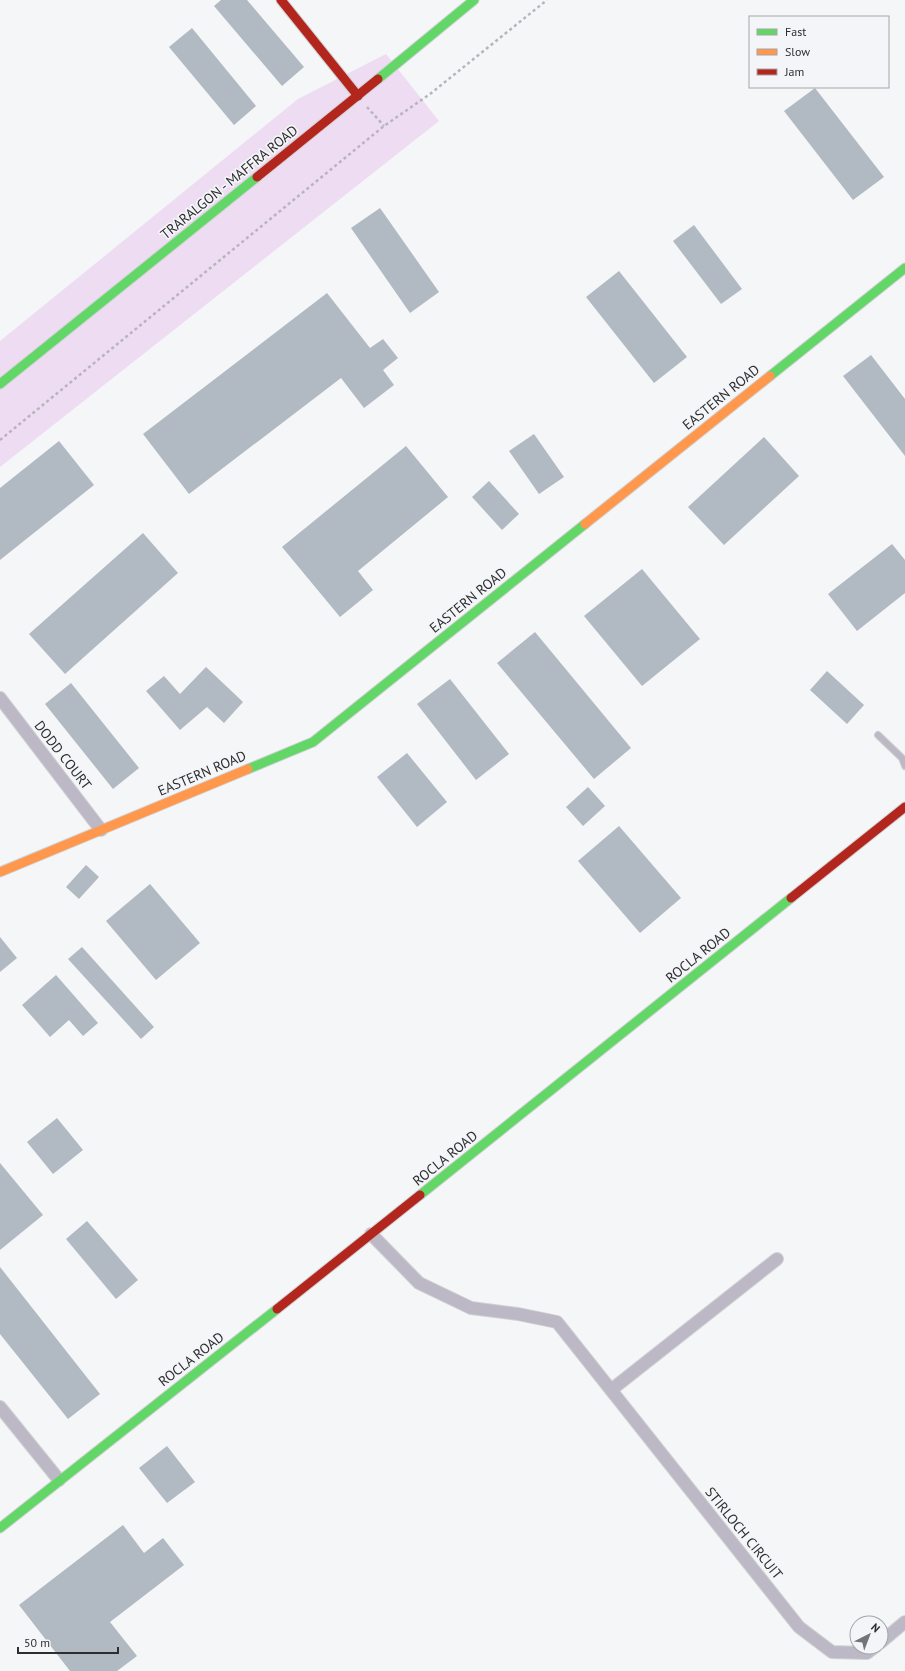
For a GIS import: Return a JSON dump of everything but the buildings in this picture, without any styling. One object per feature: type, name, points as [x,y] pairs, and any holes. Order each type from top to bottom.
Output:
[{"type":"street","points":[[281,0],[358,96]]},
{"type":"street","name":"TRARALGON - MAFFRA ROAD","points":[[0,384],[358,96],[474,0]]},
{"type":"street","name":"EASTERN ROAD","points":[[0,872],[313,742],[905,268]]},
{"type":"street","name":"DODD COURT","points":[[0,698],[101,830]]},
{"type":"street","name":"ROCLA ROAD","points":[[0,1528],[371,1234],[905,807]]},
{"type":"street","name":"STIRLOCH CIRCUIT","points":[[371,1234],[419,1283],[471,1308],[518,1314],[557,1322],[800,1627],[832,1652],[849,1652]]},
{"type":"street","points":[[611,1390],[777,1259]]},
{"type":"street","points":[[0,1406],[59,1480]]},
{"type":"street","points":[[889,1635],[905,1622]]},
{"type":"lane","points":[[878,735],[902,758],[905,766]]},
{"type":"path","points":[[0,440],[384,126],[430,94],[547,0]]},
{"type":"path","points":[[358,96],[384,126]]},
{"type":"shaded area","points":[[386,54],[439,121],[0,467],[0,341],[298,99]]},
{"type":"traffic: fast","points":[[378,79],[474,0]]},
{"type":"traffic: fast","points":[[0,384],[257,177]]},
{"type":"traffic: fast","points":[[770,376],[905,268]]},
{"type":"traffic: fast","points":[[248,769],[313,742],[585,524]]},
{"type":"traffic: fast","points":[[420,1195],[791,898]]},
{"type":"traffic: fast","points":[[0,1528],[277,1309]]},
{"type":"traffic: slow","points":[[585,524],[770,376]]},
{"type":"traffic: slow","points":[[0,872],[248,769]]},
{"type":"traffic: jam","points":[[281,0],[358,96]]},
{"type":"traffic: jam","points":[[257,177],[378,79]]},
{"type":"traffic: jam","points":[[791,898],[905,807]]},
{"type":"traffic: jam","points":[[277,1309],[420,1195]]}]
